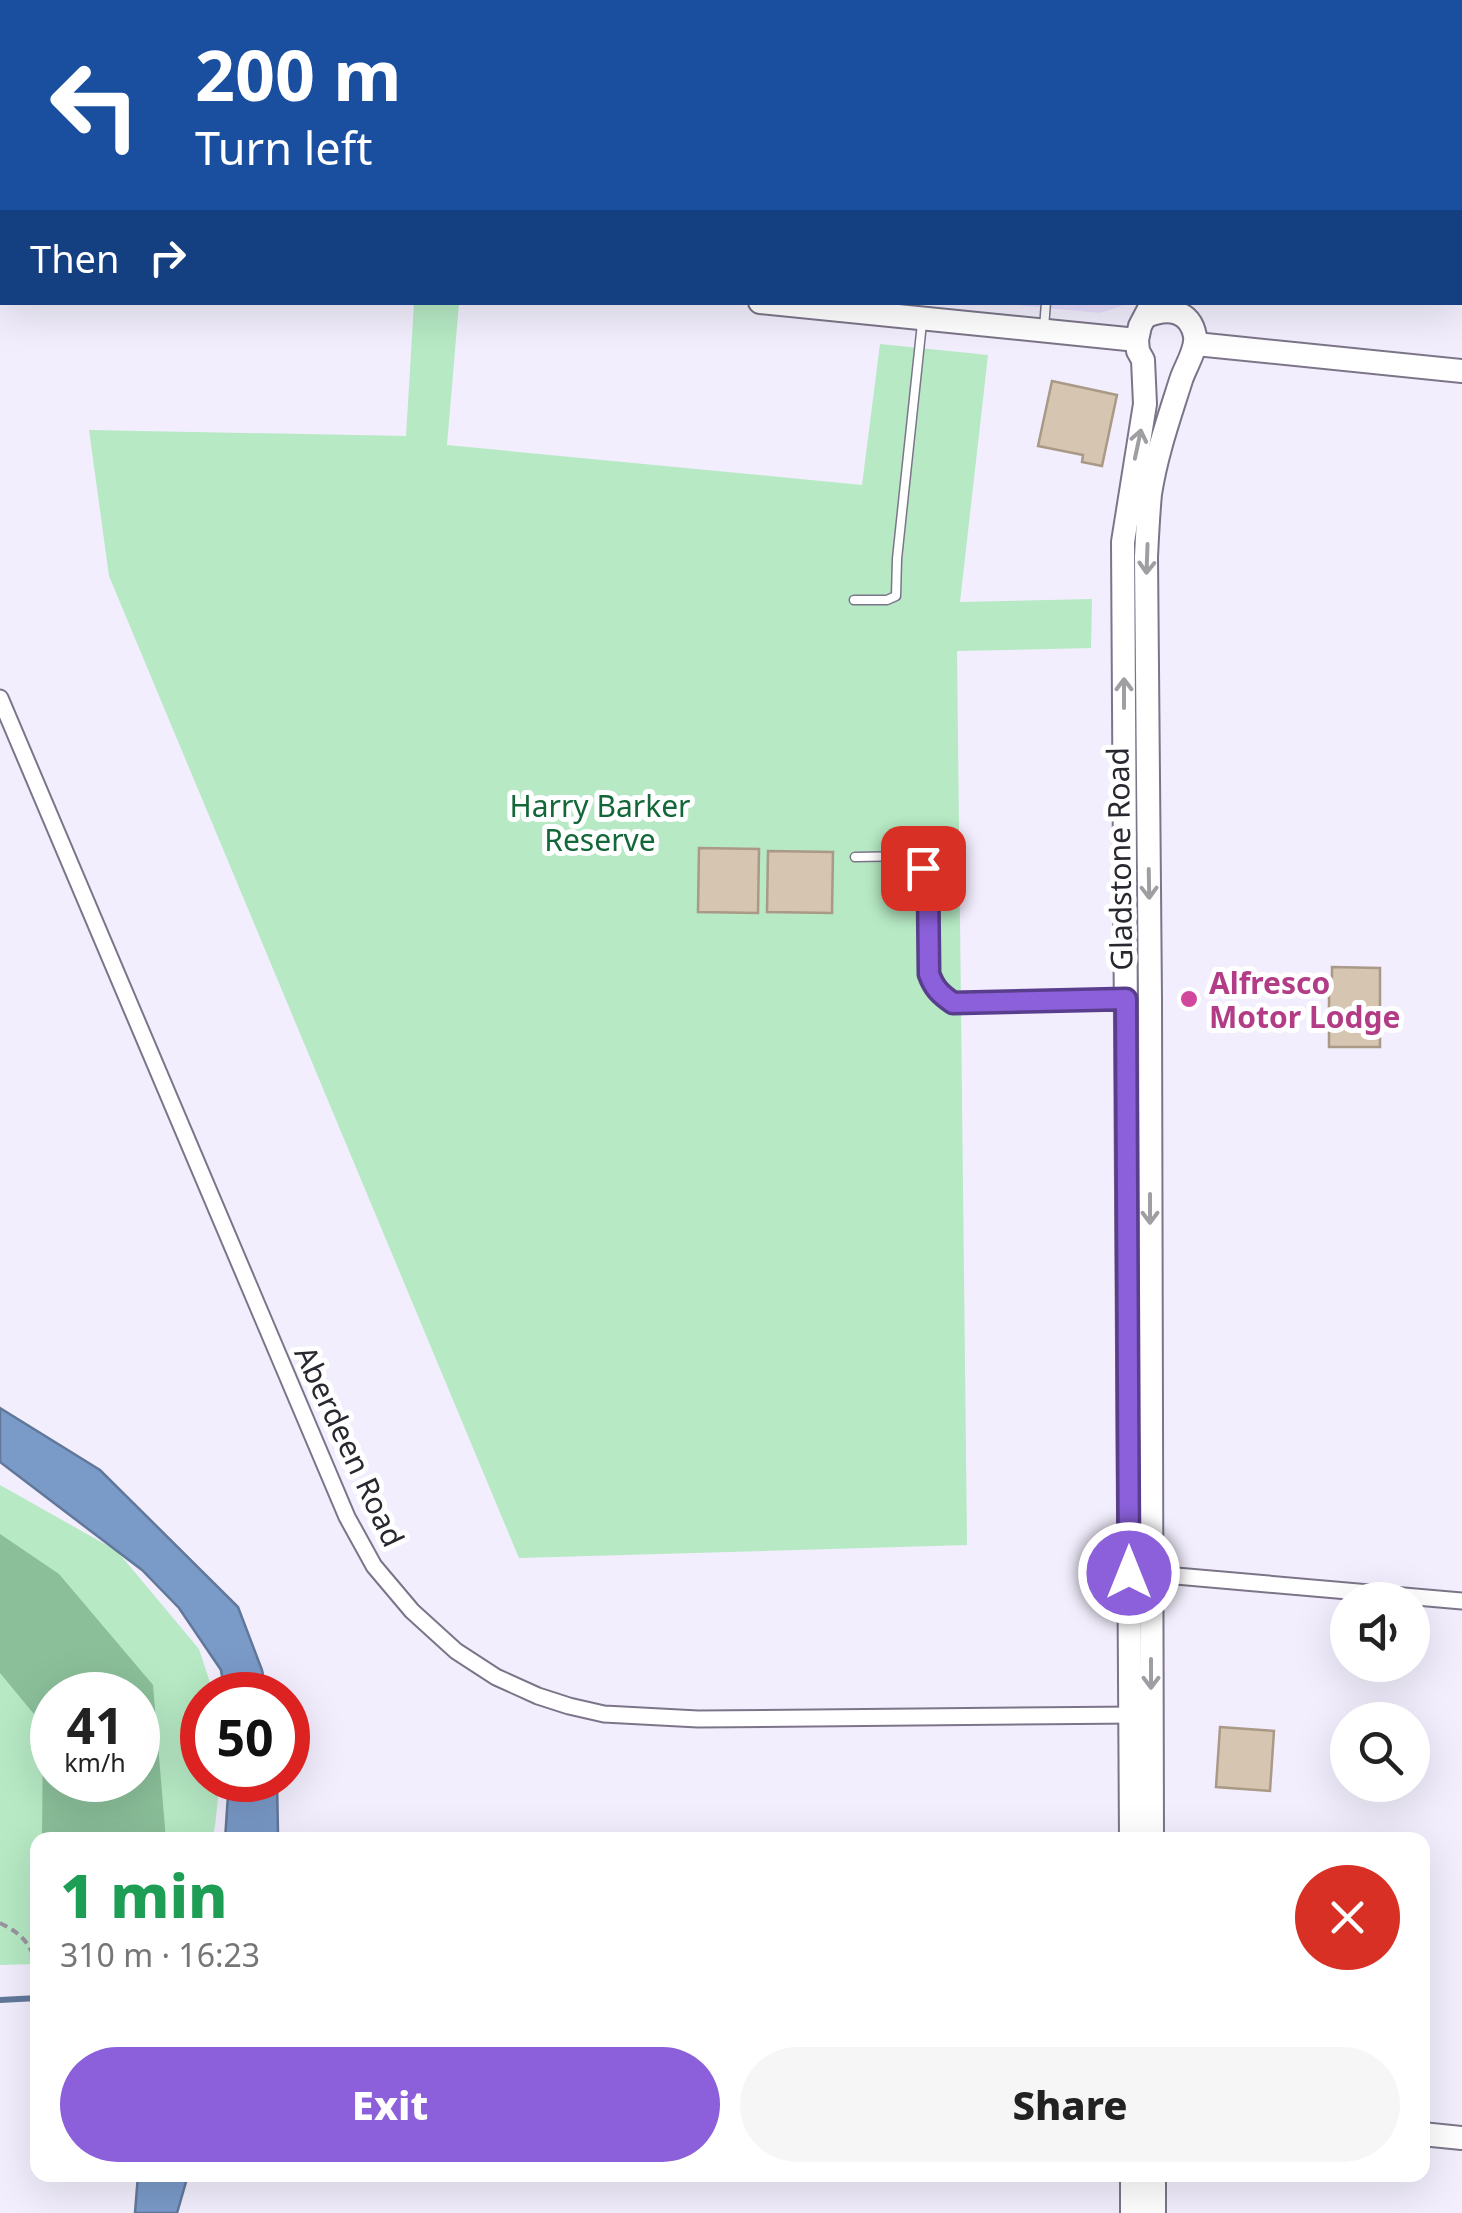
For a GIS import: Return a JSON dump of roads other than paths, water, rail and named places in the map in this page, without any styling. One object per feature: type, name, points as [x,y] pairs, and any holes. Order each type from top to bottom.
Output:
[{"type":"main road","points":[[789,305],[1044,331],[1140,350]]},
{"type":"main road","points":[[1150,309],[1182,315],[1191,333],[1164,369],[1150,367],[1140,350],[1140,326],[1150,309]]},
{"type":"main road","points":[[1191,333],[1462,371]]},
{"type":"main road","name":"Gladstone Road","points":[[1140,1573],[1150,999],[1146,556],[1150,494],[1191,333]]},
{"type":"main road","name":"Gladstone Road","points":[[1140,350],[1144,404],[1123,542],[1126,999],[1141,1715],[1151,1832]]},
{"type":"main road","name":"Gladstone Road","points":[[1132,1832],[1141,1715]]},
{"type":"main road","points":[[1430,2135],[1462,2138]]},
{"type":"main road","points":[[1132,2182],[1132,2213]]},
{"type":"main road","points":[[1154,2182],[1154,2213]]},
{"type":"street","name":"Aberdeen Road","points":[[0,698],[347,1517],[374,1566],[412,1611],[456,1651],[538,1696],[604,1714],[698,1719],[1141,1715]]},
{"type":"street","points":[[1140,1573],[1462,1601]]},
{"type":"lane","points":[[1044,331],[1046,305]]},
{"type":"lane","points":[[854,600],[886,600],[896,596],[922,319]]},
{"type":"lane","points":[[856,857],[914,856],[923,868],[928,882],[929,974],[932,985],[953,1003],[1150,999]]},
{"type":"water","points":[[0,1408],[100,1470],[238,1607],[262,1672],[221,1672],[179,1608],[142,1570],[0,1462]]},
{"type":"water","points":[[228,1802],[277,1802],[278,1832],[226,1832]]},
{"type":"water","points":[[137,2182],[186,2182],[177,2213],[135,2213]]},
{"type":"waterway","points":[[0,2000],[30,1998]]},
{"type":"place","name":"Alfresco Motor Lodge","points":[[1189,999]]},
{"type":"park label","name":"Harry Barker Reserve","points":[[600,822]]}]
